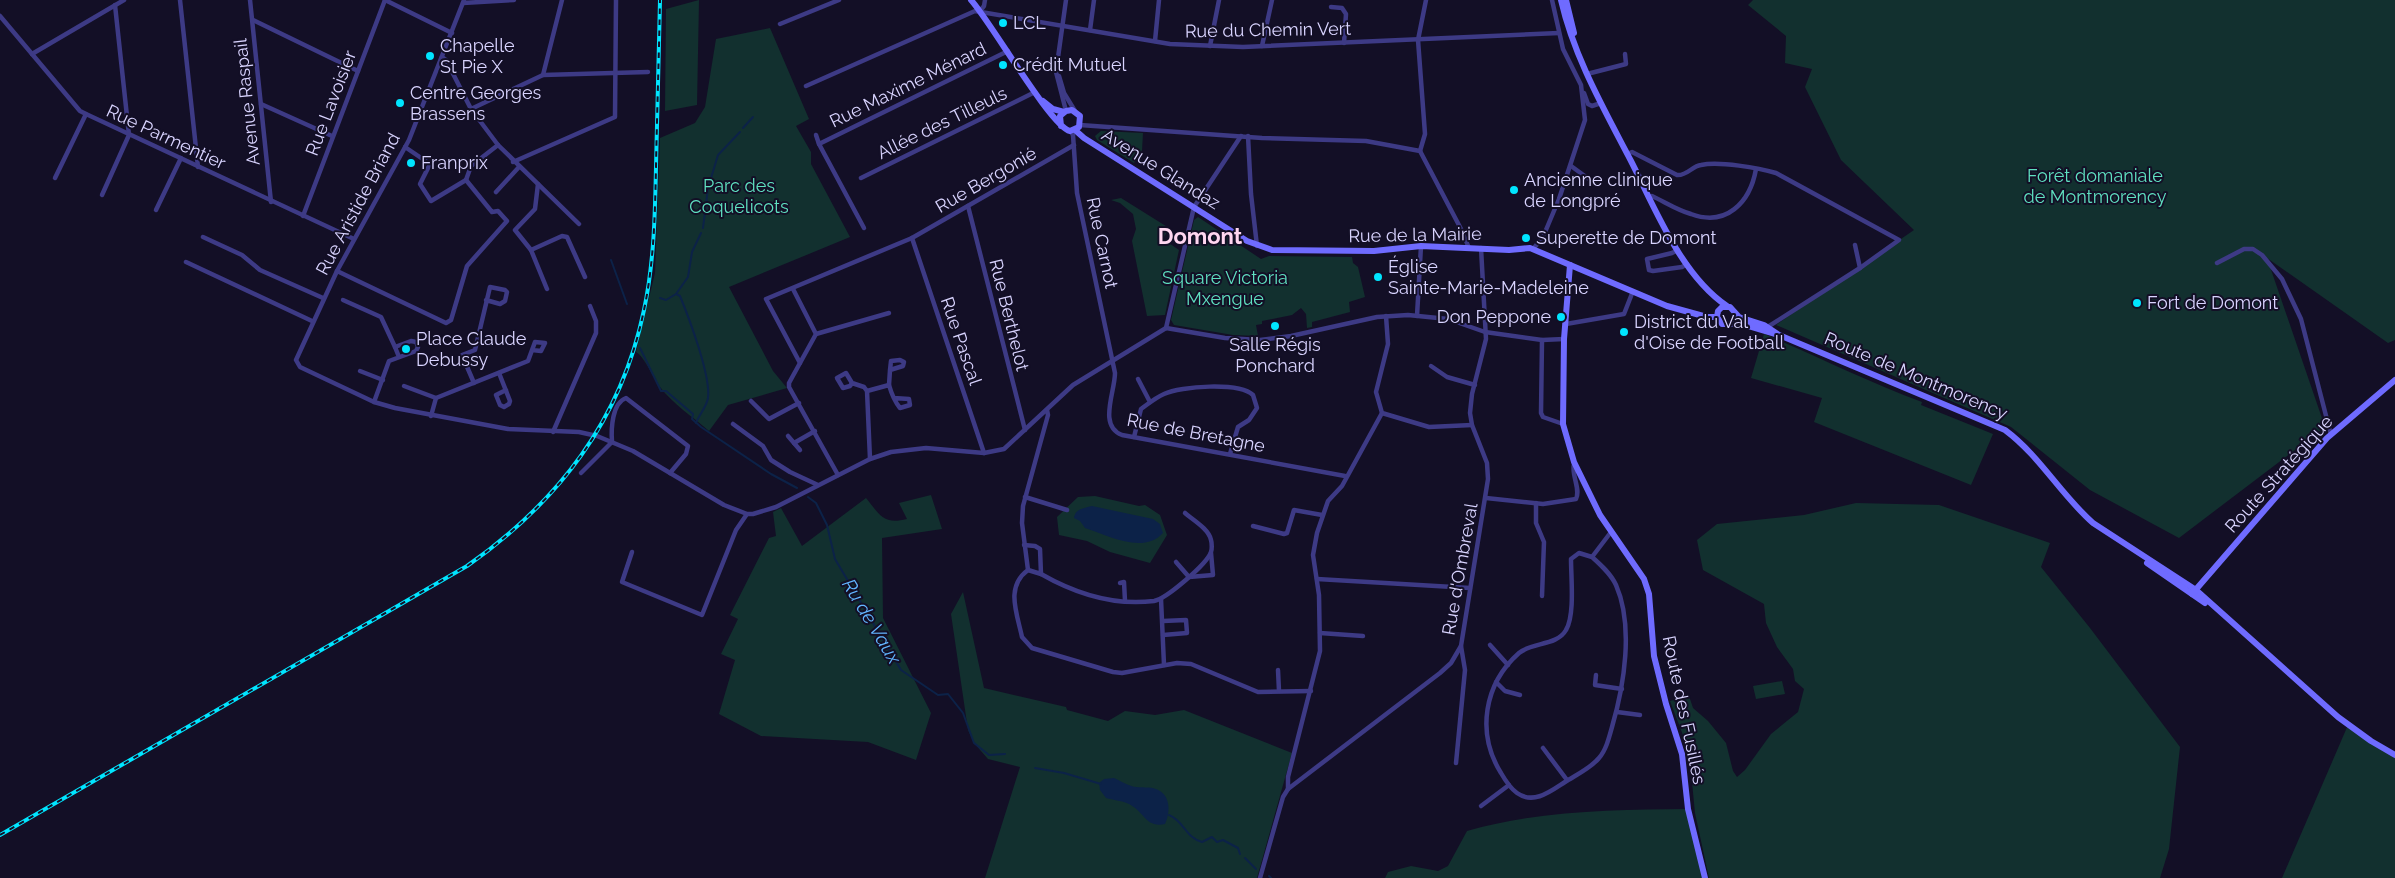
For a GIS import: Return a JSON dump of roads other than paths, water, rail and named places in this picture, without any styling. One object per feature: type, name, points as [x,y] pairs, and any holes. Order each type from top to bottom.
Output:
[{"type":"street","points":[[32,54],[124,0]]},
{"type":"street","points":[[180,0],[198,167]]},
{"type":"street","name":"Avenue Raspail","points":[[250,0],[271,202]]},
{"type":"street","points":[[385,0],[452,33]]},
{"type":"street","name":"Rue Lavoisier","points":[[303,216],[385,0]]},
{"type":"street","points":[[464,1],[514,0]]},
{"type":"street","points":[[543,75],[562,0]]},
{"type":"street","points":[[513,162],[615,116],[616,0]]},
{"type":"street","points":[[780,24],[839,0]]},
{"type":"street","points":[[971,0],[1008,51],[1047,112],[1061,126],[1075,129],[1366,141],[1420,151]]},
{"type":"street","points":[[806,86],[975,11],[980,11],[984,6],[985,0]]},
{"type":"street","points":[[1061,126],[1060,120],[1065,111],[1058,81],[1057,60],[1066,0]]},
{"type":"street","points":[[1090,30],[1094,0]]},
{"type":"street","points":[[1154,42],[1159,0]]},
{"type":"street","points":[[1210,46],[1220,0]]},
{"type":"street","points":[[1262,46],[1272,0]]},
{"type":"street","points":[[1426,0],[1418,40],[1422,119],[1425,134],[1420,154],[1439,184],[1469,248]]},
{"type":"street","points":[[1550,0],[1563,49],[1588,104],[1592,106],[1601,102]]},
{"type":"street","points":[[1561,0],[1567,24],[1581,61],[1627,154],[1687,264],[1717,297],[1734,311],[1735,319],[1730,323],[1722,324],[1717,317],[1719,310],[1717,297]]},
{"type":"street","points":[[1566,0],[1581,61]]},
{"type":"street","name":"Rue Aristide Briand","points":[[374,402],[297,363],[298,351],[337,271],[406,147],[464,1]]},
{"type":"street","points":[[102,195],[129,135],[115,5]]},
{"type":"street","points":[[1331,7],[1345,11],[1344,43]]},
{"type":"street","name":"Rue du Chemin Vert","points":[[980,11],[1154,42],[1210,46],[1344,43],[1559,33]]},
{"type":"street","name":"Rue Parmentier","points":[[0,16],[80,111],[271,202],[354,239]]},
{"type":"street","points":[[253,20],[358,71]]},
{"type":"street","name":"Rue Maxime Ménard","points":[[819,144],[1008,51]]},
{"type":"street","points":[[1587,74],[1626,64],[1625,54]]},
{"type":"street","points":[[442,57],[446,60],[471,110],[498,145],[519,168],[579,224]]},
{"type":"street","points":[[1057,60],[1064,93],[1080,116],[1075,129]]},
{"type":"street","points":[[471,110],[543,75],[648,72]]},
{"type":"street","points":[[1533,249],[1543,237],[1571,166],[1584,120],[1581,85]]},
{"type":"street","points":[[1037,95],[1052,109],[1076,111]]},
{"type":"street","name":"Allée des Tilleuls","points":[[861,178],[1037,95]]},
{"type":"street","points":[[261,104],[332,136]]},
{"type":"street","points":[[55,178],[86,114]]},
{"type":"street","name":"Rue Carnot","points":[[1075,129],[1073,135],[1078,199],[1113,360]]},
{"type":"street","name":"Avenue Glandaz","points":[[1075,129],[1084,138],[1257,246]]},
{"type":"street","name":"Rue Maxime Ménard","points":[[816,135],[864,228]]},
{"type":"street","points":[[1166,328],[1194,207],[1241,136]]},
{"type":"street","points":[[1248,136],[1251,194],[1257,246]]},
{"type":"street","points":[[406,147],[430,164],[420,184],[431,201],[466,180],[471,166],[498,145]]},
{"type":"street","name":"Rue Bergonié","points":[[800,363],[766,299],[912,238],[1074,145]]},
{"type":"street","points":[[1627,154],[1632,152],[1681,176],[1694,167],[1704,164],[1776,173],[1792,180],[1899,240],[1860,268],[1766,328]]},
{"type":"street","points":[[156,210],[181,158]]},
{"type":"street","points":[[1571,166],[1593,182]]},
{"type":"street","points":[[496,192],[519,168]]},
{"type":"street","points":[[1650,197],[1652,196],[1689,214],[1716,218],[1741,205],[1750,188],[1756,169]]},
{"type":"street","points":[[337,271],[446,323],[451,320],[467,266],[507,221],[498,211],[492,212],[466,180]]},
{"type":"street","points":[[538,184],[535,209],[515,230],[531,250],[547,288]]},
{"type":"street","name":"Rue Berthelot","points":[[968,206],[1025,430]]},
{"type":"street","points":[[531,250],[562,236],[567,237],[585,277]]},
{"type":"street","points":[[203,237],[242,255],[260,270],[323,298]]},
{"type":"street","name":"Rue Pascal","points":[[912,238],[984,453]]},
{"type":"street","points":[[1855,245],[1860,268]]},
{"type":"street","name":"Rue de la Mairie","points":[[1257,246],[1272,250],[1325,251],[1374,251],[1420,246],[1533,249],[1667,306],[1707,317],[1717,317]]},
{"type":"street","points":[[1417,316],[1420,246]]},
{"type":"street","name":"Rue d'Ombreval","points":[[1288,789],[1440,673],[1461,646],[1486,498],[1487,463],[1472,425],[1470,413],[1475,385],[1485,351],[1486,332],[1481,248]]},
{"type":"street","points":[[2216,264],[2244,250],[2253,249],[2262,255],[2282,279],[2301,319],[2331,435]]},
{"type":"street","points":[[1678,250],[1648,259],[1650,270],[1682,267],[1687,264]]},
{"type":"street","points":[[186,262],[312,321]]},
{"type":"street","name":"Route des Fusillés","points":[[1570,265],[1564,338],[1563,424],[1574,462],[1600,515],[1606,521],[1610,532],[1616,535],[1644,579],[1651,606],[1654,656],[1666,704],[1682,754],[1688,809],[1705,878]]},
{"type":"street","points":[[474,383],[462,355],[475,350],[486,300],[491,286],[507,292],[505,301],[500,304],[486,300]]},
{"type":"street","points":[[793,289],[816,334]]},
{"type":"street","points":[[1566,324],[1624,314],[1633,291]]},
{"type":"street","points":[[343,300],[381,317],[399,357]]},
{"type":"street","points":[[553,432],[596,333],[596,321],[590,306]]},
{"type":"street","points":[[1719,310],[1727,306]]},
{"type":"street","name":"Route de Montmorency","points":[[1734,311],[1739,317],[2005,430],[2038,461],[2079,509],[2119,541],[2194,592],[2338,717],[2371,742],[2395,755]]},
{"type":"street","points":[[838,475],[788,385],[816,334],[889,313]]},
{"type":"street","points":[[1260,878],[1279,810],[1288,789],[1288,777],[1319,656],[1320,633],[1317,580],[1313,555],[1322,515],[1328,501],[1342,486],[1345,476],[1382,413],[1376,392],[1388,344],[1386,316]]},
{"type":"street","points":[[395,347],[411,341],[416,342],[418,347],[416,351],[389,361],[374,402],[431,416],[508,430],[584,433],[633,451],[711,498],[747,514],[776,507],[870,459],[891,452],[916,448],[984,453],[1004,449],[1073,385],[1166,328],[1224,338],[1260,340],[1291,336],[1386,316],[1417,316],[1448,319],[1486,332],[1542,340],[1564,338]]},
{"type":"street","name":"Route de Montmorency","points":[[1730,323],[1766,328]]},
{"type":"street","points":[[1542,340],[1541,413],[1543,418],[1563,424]]},
{"type":"street","points":[[404,386],[436,398],[528,361],[532,350],[536,342],[545,343],[542,351],[532,350]]},
{"type":"street","name":"Rue de Bretagne","points":[[1113,360],[1115,385],[1108,417],[1117,433],[1345,476]]},
{"type":"street","points":[[1431,366],[1447,377],[1475,385]]},
{"type":"street","points":[[890,370],[889,385],[894,398]]},
{"type":"street","points":[[360,371],[383,380]]},
{"type":"street","points":[[498,373],[506,390]]},
{"type":"street","points":[[1138,379],[1150,402]]},
{"type":"street","name":"Route Stratégique","points":[[2194,592],[2331,435],[2395,380]]},
{"type":"street","points":[[852,383],[864,387],[867,391],[870,459]]},
{"type":"street","points":[[867,391],[889,385]]},
{"type":"street","points":[[1134,437],[1137,417],[1141,409],[1164,394],[1190,387],[1249,392],[1253,395],[1257,408],[1250,420],[1238,427],[1230,454]]},
{"type":"street","points":[[431,416],[436,398]]},
{"type":"street","points":[[581,472],[612,442],[613,419],[619,403],[626,398],[688,446],[686,454],[670,473]]},
{"type":"street","points":[[751,401],[767,417],[772,419],[799,403]]},
{"type":"street","points":[[1028,570],[1022,523],[1025,497],[1048,415],[1047,410]]},
{"type":"street","points":[[1382,413],[1430,427],[1472,425]]},
{"type":"street","points":[[733,424],[763,446],[771,460],[790,472],[818,485]]},
{"type":"street","points":[[794,443],[814,432]]},
{"type":"street","points":[[788,436],[800,450]]},
{"type":"street","points":[[1486,498],[1536,504],[1578,498],[1573,472],[1574,462]]},
{"type":"street","points":[[1025,497],[1067,510]]},
{"type":"street","points":[[1536,504],[1536,523],[1544,542],[1542,596]]},
{"type":"street","points":[[1252,526],[1284,534],[1287,533],[1294,510],[1322,515]]},
{"type":"street","points":[[1176,562],[1190,576],[1213,575],[1212,540],[1206,531],[1186,513]]},
{"type":"street","points":[[632,552],[622,582],[702,614],[736,530],[747,514]]},
{"type":"street","points":[[1592,557],[1610,532]]},
{"type":"street","points":[[1024,545],[1034,546],[1040,550],[1040,574]]},
{"type":"street","points":[[1028,570],[1095,598],[1125,601],[1161,599],[1190,576],[1211,553]]},
{"type":"street","points":[[1579,553],[1592,557],[1611,577],[1620,598],[1625,638],[1622,689],[1617,712],[1606,748],[1594,763],[1541,796],[1525,798],[1516,793],[1495,764],[1490,750],[1486,725],[1487,707],[1496,682],[1508,665],[1521,652],[1563,634],[1569,622],[1571,559],[1579,553]]},
{"type":"street","points":[[1028,570],[1018,579],[1014,588],[1022,637],[1032,648],[1122,673],[1177,663],[1191,664],[1258,692],[1311,691]]},
{"type":"street","points":[[1317,580],[1470,588]]},
{"type":"street","points":[[1120,583],[1124,582],[1125,601]]},
{"type":"street","points":[[1161,599],[1164,665]]},
{"type":"street","points":[[1163,621],[1186,620],[1187,633],[1163,635]]},
{"type":"street","points":[[1320,633],[1363,636]]},
{"type":"street","points":[[1490,645],[1508,665]]},
{"type":"street","points":[[1456,763],[1466,670],[1461,646]]},
{"type":"street","points":[[1278,670],[1279,691]]},
{"type":"street","points":[[1596,675],[1595,685],[1622,689]]},
{"type":"street","points":[[1496,682],[1505,691],[1520,696]]},
{"type":"street","points":[[1617,712],[1640,715]]},
{"type":"street","points":[[1543,748],[1568,780]]},
{"type":"street","points":[[1481,806],[1509,785]]},
{"type":"water","points":[[1092,506],[1153,519],[1160,524],[1163,533],[1155,539],[1135,543],[1085,528],[1080,521],[1074,518],[1080,509]]},
{"type":"water","points":[[1114,778],[1127,785],[1154,788],[1164,794],[1168,802],[1168,816],[1165,824],[1153,824],[1129,804],[1106,798],[1100,790],[1099,783],[1104,779]]},
{"type":"waterway","points":[[743,128],[753,117]]},
{"type":"waterway","points":[[703,228],[708,188],[718,155],[740,132]]},
{"type":"waterway","points":[[676,294],[688,277],[692,252],[701,233]]},
{"type":"waterway","name":"Ru de Vaux","points":[[611,260],[627,304]]},
{"type":"waterway","points":[[660,298],[666,300],[676,294],[680,296],[703,362],[708,398],[696,423]]},
{"type":"waterway","name":"Ru de Vaux","points":[[640,348],[661,391],[666,391],[693,414],[692,419],[771,474],[797,488]]},
{"type":"waterway","name":"Ru de Vaux","points":[[808,497],[816,503],[827,525],[835,559],[901,670],[938,695],[948,694],[963,713],[974,743],[989,755],[1005,754]]},
{"type":"waterway","name":"Ru de Vaux","points":[[1035,768],[1064,773],[1101,784]]},
{"type":"waterway","name":"Ru de Vaux","points":[[1169,815],[1178,821],[1197,840],[1202,842],[1212,837],[1217,842],[1223,840],[1238,848],[1240,854]]},
{"type":"waterway","name":"Ru de Vaux","points":[[1245,858],[1256,869]]},
{"type":"railway","points":[[0,835],[467,566],[530,515],[581,456],[602,423],[619,388],[634,350],[644,310],[650,275],[654,221],[660,0]]},
{"type":"place","name":"LCL","points":[[1003,23]]},
{"type":"place","name":"Chapelle St Pie X","points":[[430,56]]},
{"type":"place","name":"Crédit Mutuel","points":[[1003,65]]},
{"type":"place","name":"Centre Georges Brassens","points":[[400,103]]},
{"type":"place","name":"Franprix","points":[[411,163]]},
{"type":"place","name":"Ancienne clinique de Longpré","points":[[1514,190]]},
{"type":"place","name":"Superette de Domont","points":[[1526,238]]},
{"type":"place","name":"Église Sainte-Marie-Madeleine","points":[[1378,277]]},
{"type":"place","name":"Fort de Domont","points":[[2137,303]]},
{"type":"place","name":"Don Peppone","points":[[1561,317]]},
{"type":"place","name":"Salle Régis Ponchard","points":[[1275,326]]},
{"type":"place","name":"District du Val d'Oise de Football","points":[[1624,332]]},
{"type":"place","name":"Place Claude Debussy","points":[[406,349]]},
{"type":"district","name":"Domont","points":[[1200,236]]},
{"type":"park label","name":"Forêt domaniale de Montmorency","points":[[2095,186]]},
{"type":"park label","name":"Parc des Coquelicots","points":[[739,196]]},
{"type":"park label","name":"Square Victoria Mxengue","points":[[1225,288]]}]
